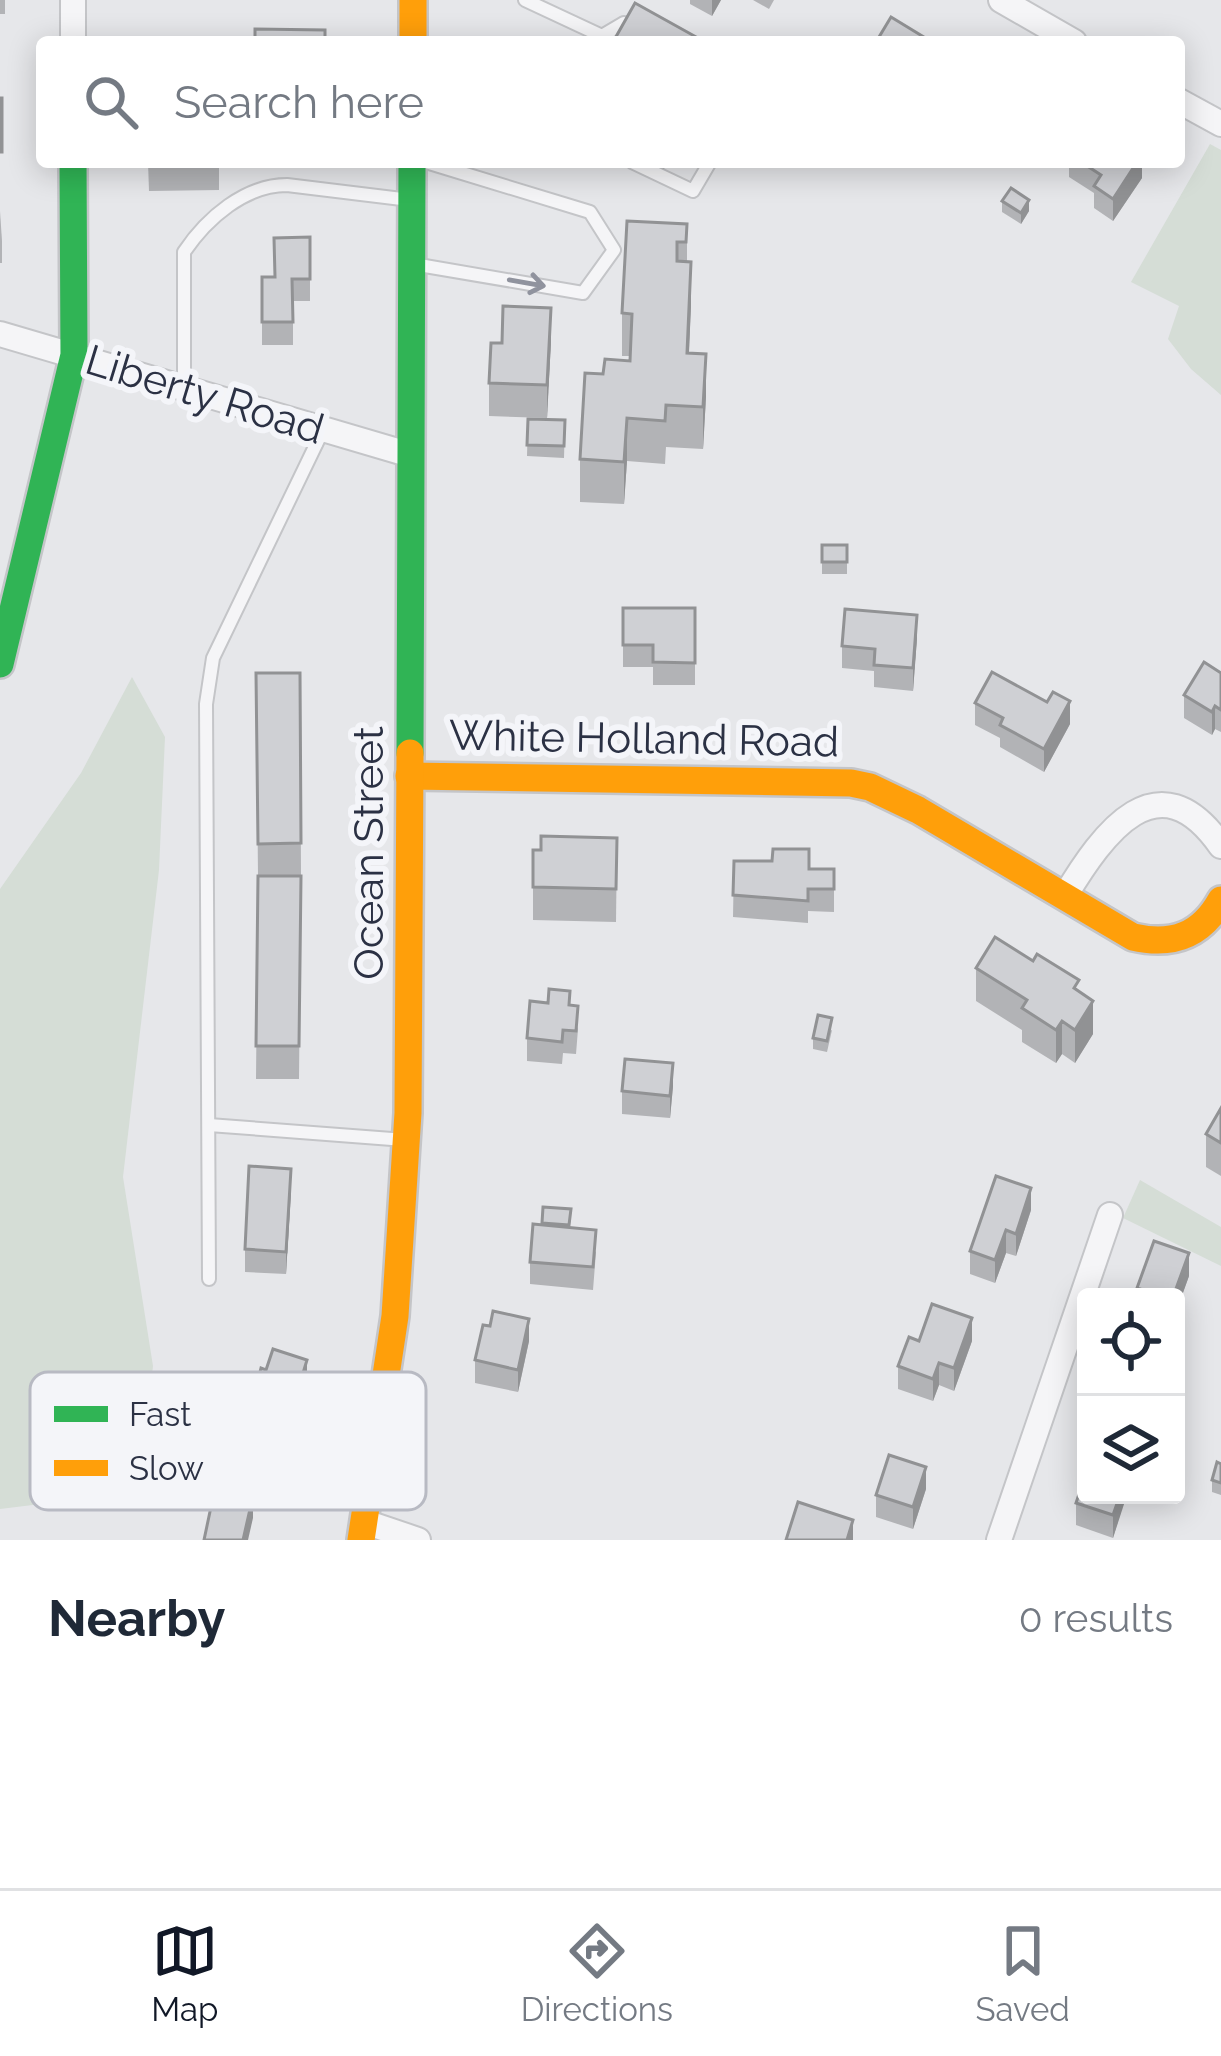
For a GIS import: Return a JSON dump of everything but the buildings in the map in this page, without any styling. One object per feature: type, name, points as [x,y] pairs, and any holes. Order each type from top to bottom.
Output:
[{"type":"main road","points":[[413,0],[419,36]]},
{"type":"main road","points":[[0,664],[74,355],[73,168]]},
{"type":"main road","name":"Ocean Street","points":[[387,1372],[407,1140],[412,168]]},
{"type":"main road","name":"White Holland Road","points":[[409,776],[851,783],[918,810],[1132,937],[1176,942],[1197,932],[1221,900]]},
{"type":"street","points":[[73,0],[73,36]]},
{"type":"street","points":[[1001,0],[1064,36]]},
{"type":"street","points":[[1185,104],[1221,124]]},
{"type":"street","name":"Liberty Road","points":[[0,334],[411,455]]},
{"type":"street","points":[[1065,896],[1094,848],[1113,826],[1138,810],[1163,804],[1185,809],[1205,823],[1221,846]]},
{"type":"street","points":[[999,1540],[1110,1215]]},
{"type":"street","points":[[363,1531],[418,1540]]},
{"type":"lane","points":[[525,0],[602,36],[624,23],[648,36]]},
{"type":"lane","points":[[412,264],[583,293],[614,250],[590,212],[446,168]]},
{"type":"lane","points":[[645,168],[693,191],[706,168]]},
{"type":"lane","points":[[184,388],[184,252],[239,198],[256,189],[287,185],[412,200]]},
{"type":"lane","points":[[209,1279],[206,704],[213,658],[323,429]]},
{"type":"lane","points":[[209,1125],[407,1140]]},
{"type":"shaded area","points":[[1210,144],[1221,150],[1221,395],[1191,369],[1168,339],[1179,306],[1131,282]]},
{"type":"shaded area","points":[[132,677],[165,737],[159,870],[123,1177],[153,1366],[152,1372],[30,1372],[30,1505],[0,1509],[0,889],[81,773]]},
{"type":"shaded area","points":[[1140,1180],[1221,1227],[1221,1266],[1123,1218]]},
{"type":"traffic: fast","points":[[0,664],[74,355],[73,168]]},
{"type":"traffic: fast","points":[[410,753],[412,168]]},
{"type":"traffic: slow","points":[[413,0],[413,36]]},
{"type":"traffic: slow","points":[[386,1372],[395,1316],[408,1113],[410,753]]},
{"type":"traffic: slow","points":[[409,776],[851,783],[918,810],[1133,937],[1160,940],[1184,935],[1204,922],[1221,900]]},
{"type":"traffic: slow","points":[[361,1540],[366,1510]]}]
